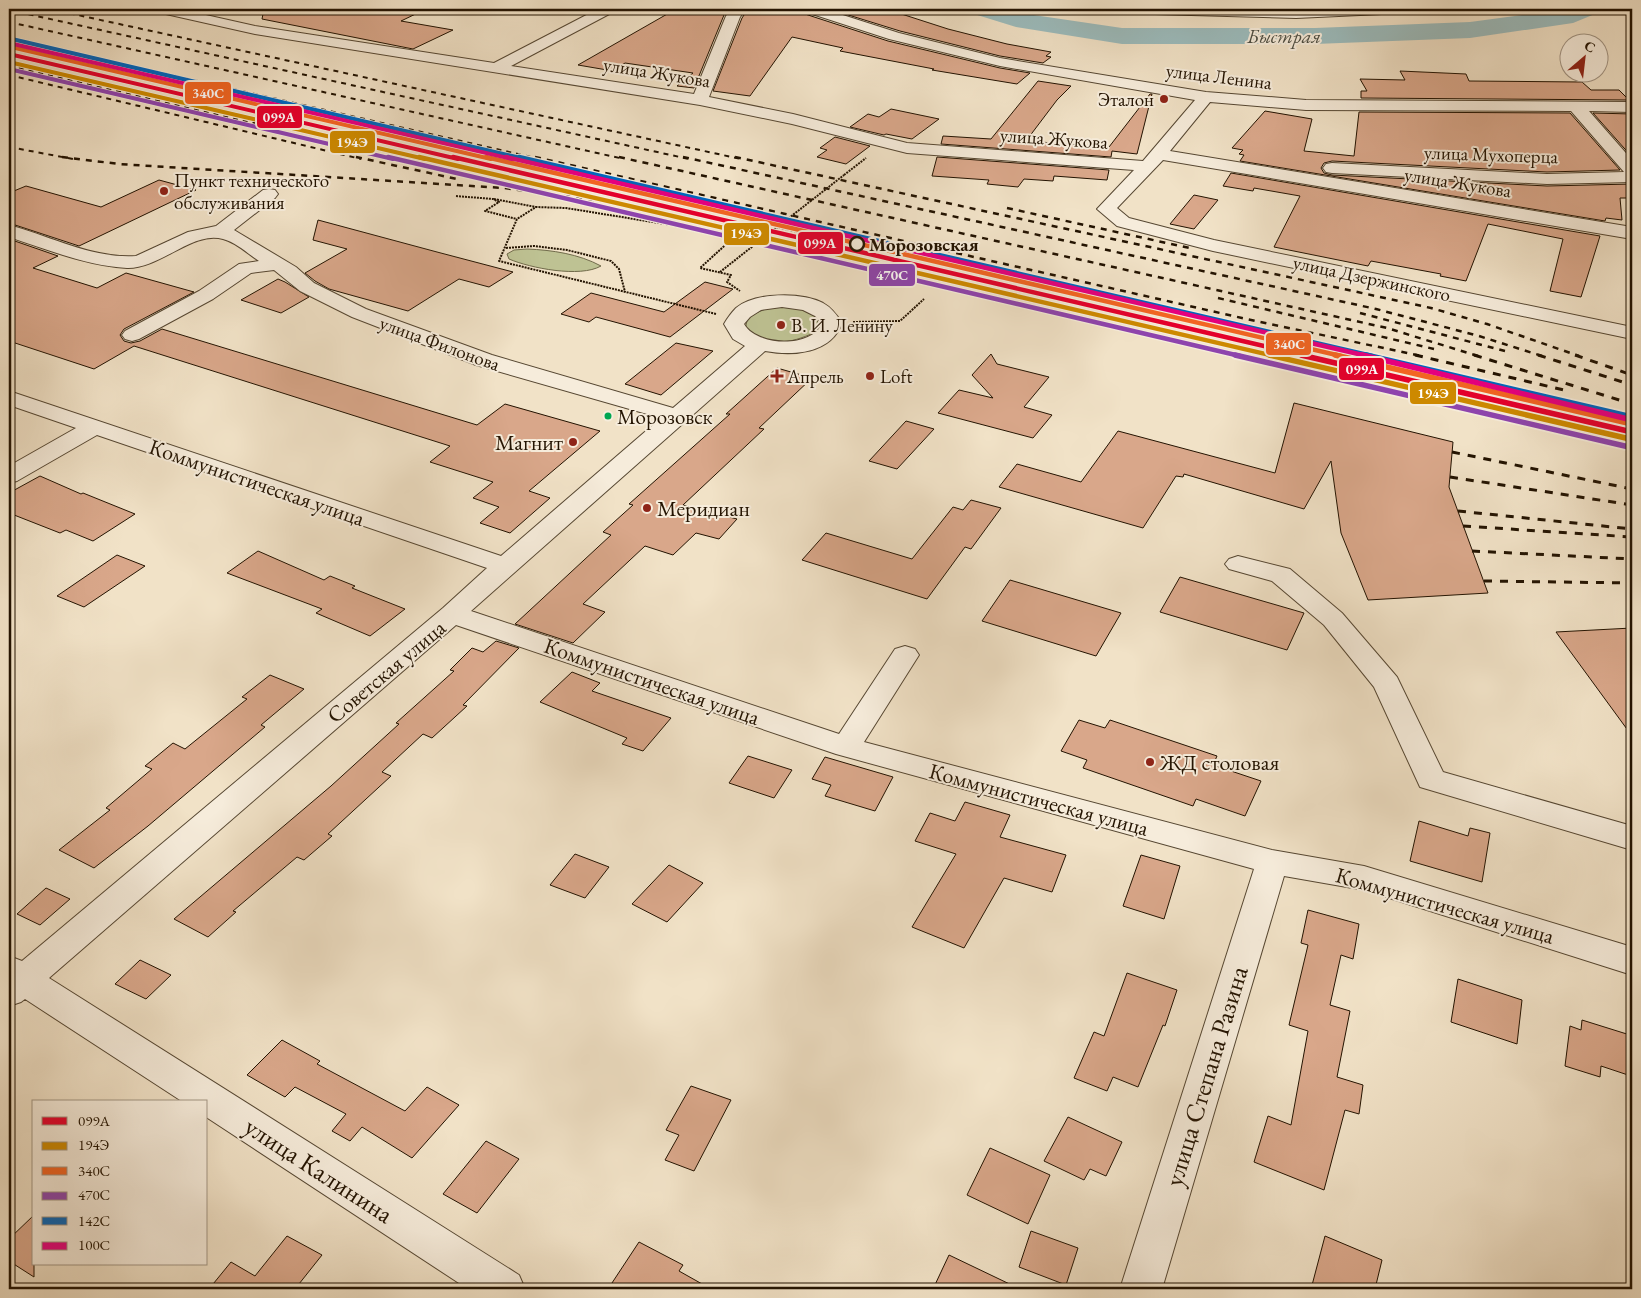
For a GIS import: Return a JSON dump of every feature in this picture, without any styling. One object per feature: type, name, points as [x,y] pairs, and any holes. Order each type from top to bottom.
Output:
[{"type":"street","name":"улица Жукова","points":[[162,9],[254,30],[700,100],[793,119],[907,148],[1152,160],[1259,171],[1632,233]]},
{"type":"street","points":[[498,67],[608,9]]},
{"type":"street","points":[[700,100],[733,16],[739,9]]},
{"type":"street","name":"улица Ленина","points":[[811,9],[894,36],[1000,62],[1206,97],[1306,105],[1632,108]]},
{"type":"street","points":[[1119,9],[1325,14],[1403,9]]},
{"type":"street","points":[[1092,93],[1105,80]]},
{"type":"street","points":[[1152,160],[1206,97]]},
{"type":"street","points":[[1576,107],[1632,170]]},
{"type":"street","name":"улица Дзержинского","points":[[1152,160],[1106,209],[1123,222],[1213,246],[1632,333]]},
{"type":"street","name":"улица Мухоперца","points":[[1259,171],[1306,168],[1547,178],[1632,177]]},
{"type":"street","points":[[9,231],[105,259],[126,263],[138,261],[202,233],[220,232],[269,194]]},
{"type":"street","name":"улица Филонова","points":[[220,232],[232,236],[277,264],[307,287],[359,314],[484,360],[677,416]]},
{"type":"street","points":[[132,335],[206,295],[246,268],[277,264]]},
{"type":"street","points":[[782,301],[806,304],[825,311],[832,323],[826,335],[809,344],[784,348],[759,345],[741,336],[734,324],[741,313],[759,304],[782,301]]},
{"type":"street","name":"Советская улица","points":[[14,981],[452,614],[759,345]]},
{"type":"street","name":"Коммунистическая улица","points":[[9,398],[505,566]]},
{"type":"street","points":[[9,476],[95,427]]},
{"type":"street","points":[[1238,564],[1281,575],[1333,619],[1387,684],[1431,779],[1632,838]]},
{"type":"street","name":"Коммунистическая улица","points":[[452,614],[846,747],[1272,862],[1364,878],[1632,960]]},
{"type":"street","points":[[846,747],[905,655]]},
{"type":"street","name":"улица Степана Разина","points":[[1140,1289],[1272,862]]},
{"type":"street","name":"улица Калинина","points":[[14,981],[203,1100]]},
{"type":"street","name":"улица Калинина","points":[[208,1103],[504,1289]]},
{"type":"path","points":[[719,272],[872,153]]},
{"type":"path","points":[[456,196],[566,208],[671,225],[732,239],[700,268],[731,275],[727,282],[759,304]]},
{"type":"path","points":[[493,199],[500,203],[485,211],[517,219]]},
{"type":"path","points":[[536,206],[517,219],[499,262],[692,307],[737,320]]},
{"type":"path","points":[[776,227],[830,240]]},
{"type":"path","points":[[506,248],[534,246],[567,250],[610,261],[619,268],[625,292]]},
{"type":"path","points":[[832,323],[900,321],[924,299]]},
{"type":"green space","points":[[527,249],[565,253],[584,258],[601,266],[592,270],[581,271],[555,270],[529,266],[509,259],[507,254],[514,250]]},
{"type":"green space","points":[[771,307],[799,308],[818,318],[816,332],[780,342],[764,339],[745,330],[748,316]]},
{"type":"building","points":[[264,9],[426,9],[401,21],[453,30],[413,49],[262,19]]},
{"type":"building","points":[[683,9],[730,9],[724,15],[694,88],[677,86],[693,73],[625,63],[613,71],[578,65],[669,13],[675,14]]},
{"type":"building","points":[[748,9],[802,9],[805,14],[888,41],[1000,68],[1030,73],[1017,84],[932,70],[934,69],[840,51],[843,48],[792,37],[750,96],[713,91],[742,18]]},
{"type":"building","points":[[829,9],[886,9],[948,29],[1007,44],[1051,52],[1046,56],[1051,57],[1043,63],[1000,56],[900,31]]},
{"type":"building","points":[[1400,71],[1466,74],[1469,81],[1582,82],[1591,90],[1619,90],[1629,100],[1361,98],[1361,91],[1367,91],[1360,79],[1405,80]]},
{"type":"building","points":[[1038,81],[1071,86],[1057,100],[1026,141],[1109,147],[1150,94],[1152,94],[1137,154],[1112,151],[1111,157],[941,144],[943,136],[991,139]]},
{"type":"building","points":[[891,109],[939,119],[912,139],[850,127],[868,114],[879,117]]},
{"type":"building","points":[[1265,111],[1312,119],[1304,151],[1354,156],[1359,112],[1570,113],[1620,170],[1547,172],[1332,161],[1324,163],[1321,168],[1324,173],[1332,175],[1547,186],[1632,184],[1632,198],[1620,198],[1622,220],[1606,218],[1605,221],[1240,161],[1244,155],[1239,154],[1243,150],[1232,148]]},
{"type":"building","points":[[1593,113],[1632,114],[1632,157]]},
{"type":"building","points":[[835,137],[870,146],[846,164],[817,157],[827,150],[820,148]]},
{"type":"building","points":[[937,157],[1109,170],[1107,180],[1054,176],[1053,181],[1024,179],[1018,187],[987,184],[989,180],[932,176]]},
{"type":"building","points":[[1231,173],[1600,236],[1581,297],[1550,291],[1563,239],[1488,224],[1466,281],[1440,276],[1441,274],[1371,261],[1368,266],[1274,247],[1300,196],[1254,188],[1253,191],[1223,186]]},
{"type":"building","points":[[159,180],[196,190],[79,246],[9,223],[9,193],[26,186],[101,207]]},
{"type":"building","points":[[1194,195],[1218,200],[1194,229],[1170,224]]},
{"type":"building","points":[[318,220],[513,272],[489,287],[459,279],[408,311],[329,289],[305,273],[347,249],[313,240]]},
{"type":"building","points":[[9,239],[58,256],[33,268],[97,288],[126,273],[194,292],[124,329],[120,335],[124,341],[131,343],[140,341],[162,329],[477,425],[505,404],[600,431],[529,491],[550,498],[510,533],[480,523],[499,507],[473,498],[493,482],[430,462],[450,446],[134,346],[94,369],[9,341]]},
{"type":"building","points":[[278,279],[309,297],[281,313],[241,300]]},
{"type":"building","points":[[705,282],[733,289],[670,337],[596,317],[589,322],[561,314],[591,293],[664,312]]},
{"type":"building","points":[[676,343],[713,351],[661,395],[625,384]]},
{"type":"building","points":[[991,354],[997,364],[1049,377],[1024,407],[1052,415],[1033,438],[938,413],[959,390],[993,398],[972,375]]},
{"type":"building","points":[[777,368],[812,378],[759,428],[764,429],[683,505],[737,519],[719,539],[696,533],[673,555],[645,546],[583,604],[605,612],[573,643],[515,624],[611,535],[603,532],[633,505],[629,504],[730,414],[726,414]]},
{"type":"building","points":[[1294,403],[1453,442],[1449,487],[1488,593],[1368,600],[1341,533],[1331,461],[1304,509],[1184,474],[1183,477],[1176,476],[1143,528],[999,487],[1017,464],[1081,482],[1118,431],[1275,473]]},
{"type":"building","points":[[906,421],[934,429],[897,469],[869,461]]},
{"type":"building","points":[[40,476],[135,514],[93,541],[66,530],[60,533],[9,513],[9,493]]},
{"type":"building","points":[[971,500],[1001,508],[971,549],[965,547],[927,599],[802,560],[826,533],[912,559],[953,507],[963,510]]},
{"type":"building","points":[[258,551],[324,580],[330,576],[355,586],[352,588],[405,609],[370,636],[316,613],[322,609],[227,573]]},
{"type":"building","points":[[117,555],[145,566],[84,607],[57,596]]},
{"type":"building","points":[[1180,577],[1304,613],[1287,650],[1160,612]]},
{"type":"building","points":[[1010,580],[1121,613],[1096,656],[982,621]]},
{"type":"building","points":[[1632,628],[1632,736],[1556,632]]},
{"type":"building","points":[[496,641],[519,648],[463,705],[467,706],[432,738],[423,734],[382,772],[391,776],[328,834],[332,836],[304,860],[297,857],[233,911],[236,912],[208,937],[174,919],[331,786],[399,724],[396,723],[454,671],[450,670],[472,648],[483,652]]},
{"type":"building","points":[[572,672],[600,683],[592,691],[671,718],[643,751],[622,744],[627,738],[540,702]]},
{"type":"building","points":[[270,675],[304,689],[261,725],[265,727],[148,826],[94,868],[59,850],[110,810],[106,808],[152,769],[145,766],[173,743],[185,749],[247,699],[242,697]]},
{"type":"building","name":"ЖД столовая","points":[[1079,720],[1105,728],[1110,720],[1217,756],[1213,765],[1261,781],[1245,816],[1196,799],[1193,806],[1083,768],[1087,760],[1061,751]]},
{"type":"building","points":[[748,756],[792,770],[774,798],[729,783]]},
{"type":"building","points":[[825,757],[893,777],[875,811],[825,796],[831,785],[812,779]]},
{"type":"building","points":[[965,802],[1010,815],[1000,837],[1066,855],[1052,892],[1004,878],[964,948],[912,927],[956,854],[915,841],[930,813],[955,821]]},
{"type":"building","points":[[1419,821],[1468,836],[1470,828],[1490,833],[1482,882],[1410,861]]},
{"type":"building","points":[[575,854],[609,867],[585,898],[550,885]]},
{"type":"building","points":[[1141,855],[1180,866],[1164,919],[1123,906]]},
{"type":"building","points":[[669,865],[703,883],[667,922],[632,904]]},
{"type":"building","points":[[46,888],[70,899],[40,925],[17,914]]},
{"type":"building","points":[[1308,910],[1359,924],[1353,959],[1341,955],[1330,1005],[1350,1011],[1337,1077],[1363,1085],[1359,1114],[1345,1110],[1324,1190],[1254,1162],[1268,1116],[1291,1125],[1308,1031],[1289,1025],[1308,945],[1301,943]]},
{"type":"building","points":[[140,960],[171,975],[146,999],[115,984]]},
{"type":"building","points":[[1127,973],[1177,990],[1165,1026],[1163,1025],[1138,1087],[1113,1077],[1107,1091],[1074,1078],[1094,1032],[1104,1036]]},
{"type":"building","points":[[1458,979],[1522,1000],[1517,1044],[1451,1022]]},
{"type":"building","points":[[1582,1020],[1630,1035],[1628,1075],[1601,1066],[1600,1077],[1565,1066],[1570,1026],[1581,1030]]},
{"type":"building","points":[[282,1040],[320,1061],[317,1064],[405,1111],[427,1087],[459,1105],[412,1158],[362,1127],[350,1141],[332,1131],[346,1114],[295,1087],[285,1097],[247,1075]]},
{"type":"building","points":[[691,1086],[731,1100],[694,1171],[665,1160],[679,1135],[666,1130]]},
{"type":"building","points":[[1068,1117],[1122,1142],[1106,1176],[1090,1169],[1084,1180],[1044,1161]]},
{"type":"building","points":[[486,1141],[519,1159],[477,1213],[443,1194]]},
{"type":"building","points":[[990,1148],[1050,1175],[1028,1224],[967,1195]]},
{"type":"building","points":[[32,1217],[32,1266],[34,1266],[34,1277],[9,1261],[9,1239]]},
{"type":"building","points":[[1031,1231],[1078,1248],[1066,1285],[1019,1267]]},
{"type":"building","points":[[287,1236],[322,1255],[295,1289],[209,1289],[231,1262],[255,1276]]},
{"type":"building","points":[[1325,1236],[1382,1260],[1375,1289],[1311,1289]]},
{"type":"building","points":[[639,1242],[683,1265],[679,1271],[711,1289],[608,1289]]},
{"type":"building","points":[[949,1255],[1020,1289],[933,1289]]},
{"type":"waterway","name":"Быстрая","points":[[983,9],[1016,20],[1122,36],[1315,36],[1470,30],[1573,16],[1586,9]]},
{"type":"railway","points":[[50,9],[741,159]]},
{"type":"railway","points":[[9,10],[689,159]]},
{"type":"railway","points":[[9,22],[624,159]]},
{"type":"railway","points":[[9,38],[540,159]]},
{"type":"railway","points":[[9,66],[247,122],[301,129]]},
{"type":"railway","points":[[9,75],[361,159]]},
{"type":"railway","points":[[9,147],[63,157]]},
{"type":"railway","points":[[63,157],[119,164],[504,188],[610,202]]},
{"type":"railway","points":[[63,157],[73,159]]},
{"type":"railway","points":[[356,157],[457,179]]},
{"type":"railway","points":[[535,157],[1242,318],[1421,356]]},
{"type":"railway","points":[[619,157],[1387,328],[1478,356]]},
{"type":"railway","points":[[683,157],[1376,309],[1479,336],[1542,356]]},
{"type":"railway","points":[[735,157],[1431,308],[1487,324],[1579,356]]},
{"type":"railway","points":[[1007,208],[1194,249]]},
{"type":"railway","points":[[1218,298],[1434,349]]},
{"type":"railway","points":[[1360,313],[1505,351]]},
{"type":"railway","points":[[1415,355],[1564,390]]},
{"type":"railway","points":[[1474,355],[1632,404]]},
{"type":"railway","points":[[1538,355],[1632,385]]},
{"type":"railway","points":[[1575,355],[1632,375]]},
{"type":"railway","points":[[1413,381],[1571,427]]},
{"type":"railway","points":[[1452,452],[1632,489]]},
{"type":"railway","points":[[1450,477],[1632,505]]},
{"type":"railway","points":[[1458,511],[1632,529]]},
{"type":"railway","points":[[1463,526],[1632,537]]},
{"type":"railway","points":[[1472,551],[1632,559]]},
{"type":"railway","points":[[1484,581],[1632,583]]},
{"type":"transit line","name":"142С","points":[[12,39],[1632,417]]},
{"type":"transit line","name":"100C","points":[[9,43],[1300,340],[1632,420]]},
{"type":"transit line","name":"340С","points":[[11,47],[1632,424]]},
{"type":"transit line","name":"099А","points":[[9,54],[1632,432]]},
{"type":"transit line","name":"194Э","points":[[9,62],[1630,439]]},
{"type":"transit line","name":"470С","points":[[9,69],[1629,447]]},
{"type":"place","name":"Эталон","points":[[1164,99]]},
{"type":"place","name":"Пункт технического обслуживания","points":[[164,191]]},
{"type":"place","name":"Морозовская","points":[[857,244]]},
{"type":"place","name":"В. И. Ленину","points":[[781,325]]},
{"type":"place","name":"Апрель","points":[[777,376]]},
{"type":"place","name":"Loft","points":[[870,376]]},
{"type":"place","name":"Морозовск","points":[[608,416]]},
{"type":"place","name":"Магнит","points":[[573,442]]},
{"type":"place","name":"Меридиан","points":[[647,508]]},
{"type":"place","name":"ЖД столовая","points":[[1150,762]]}]
